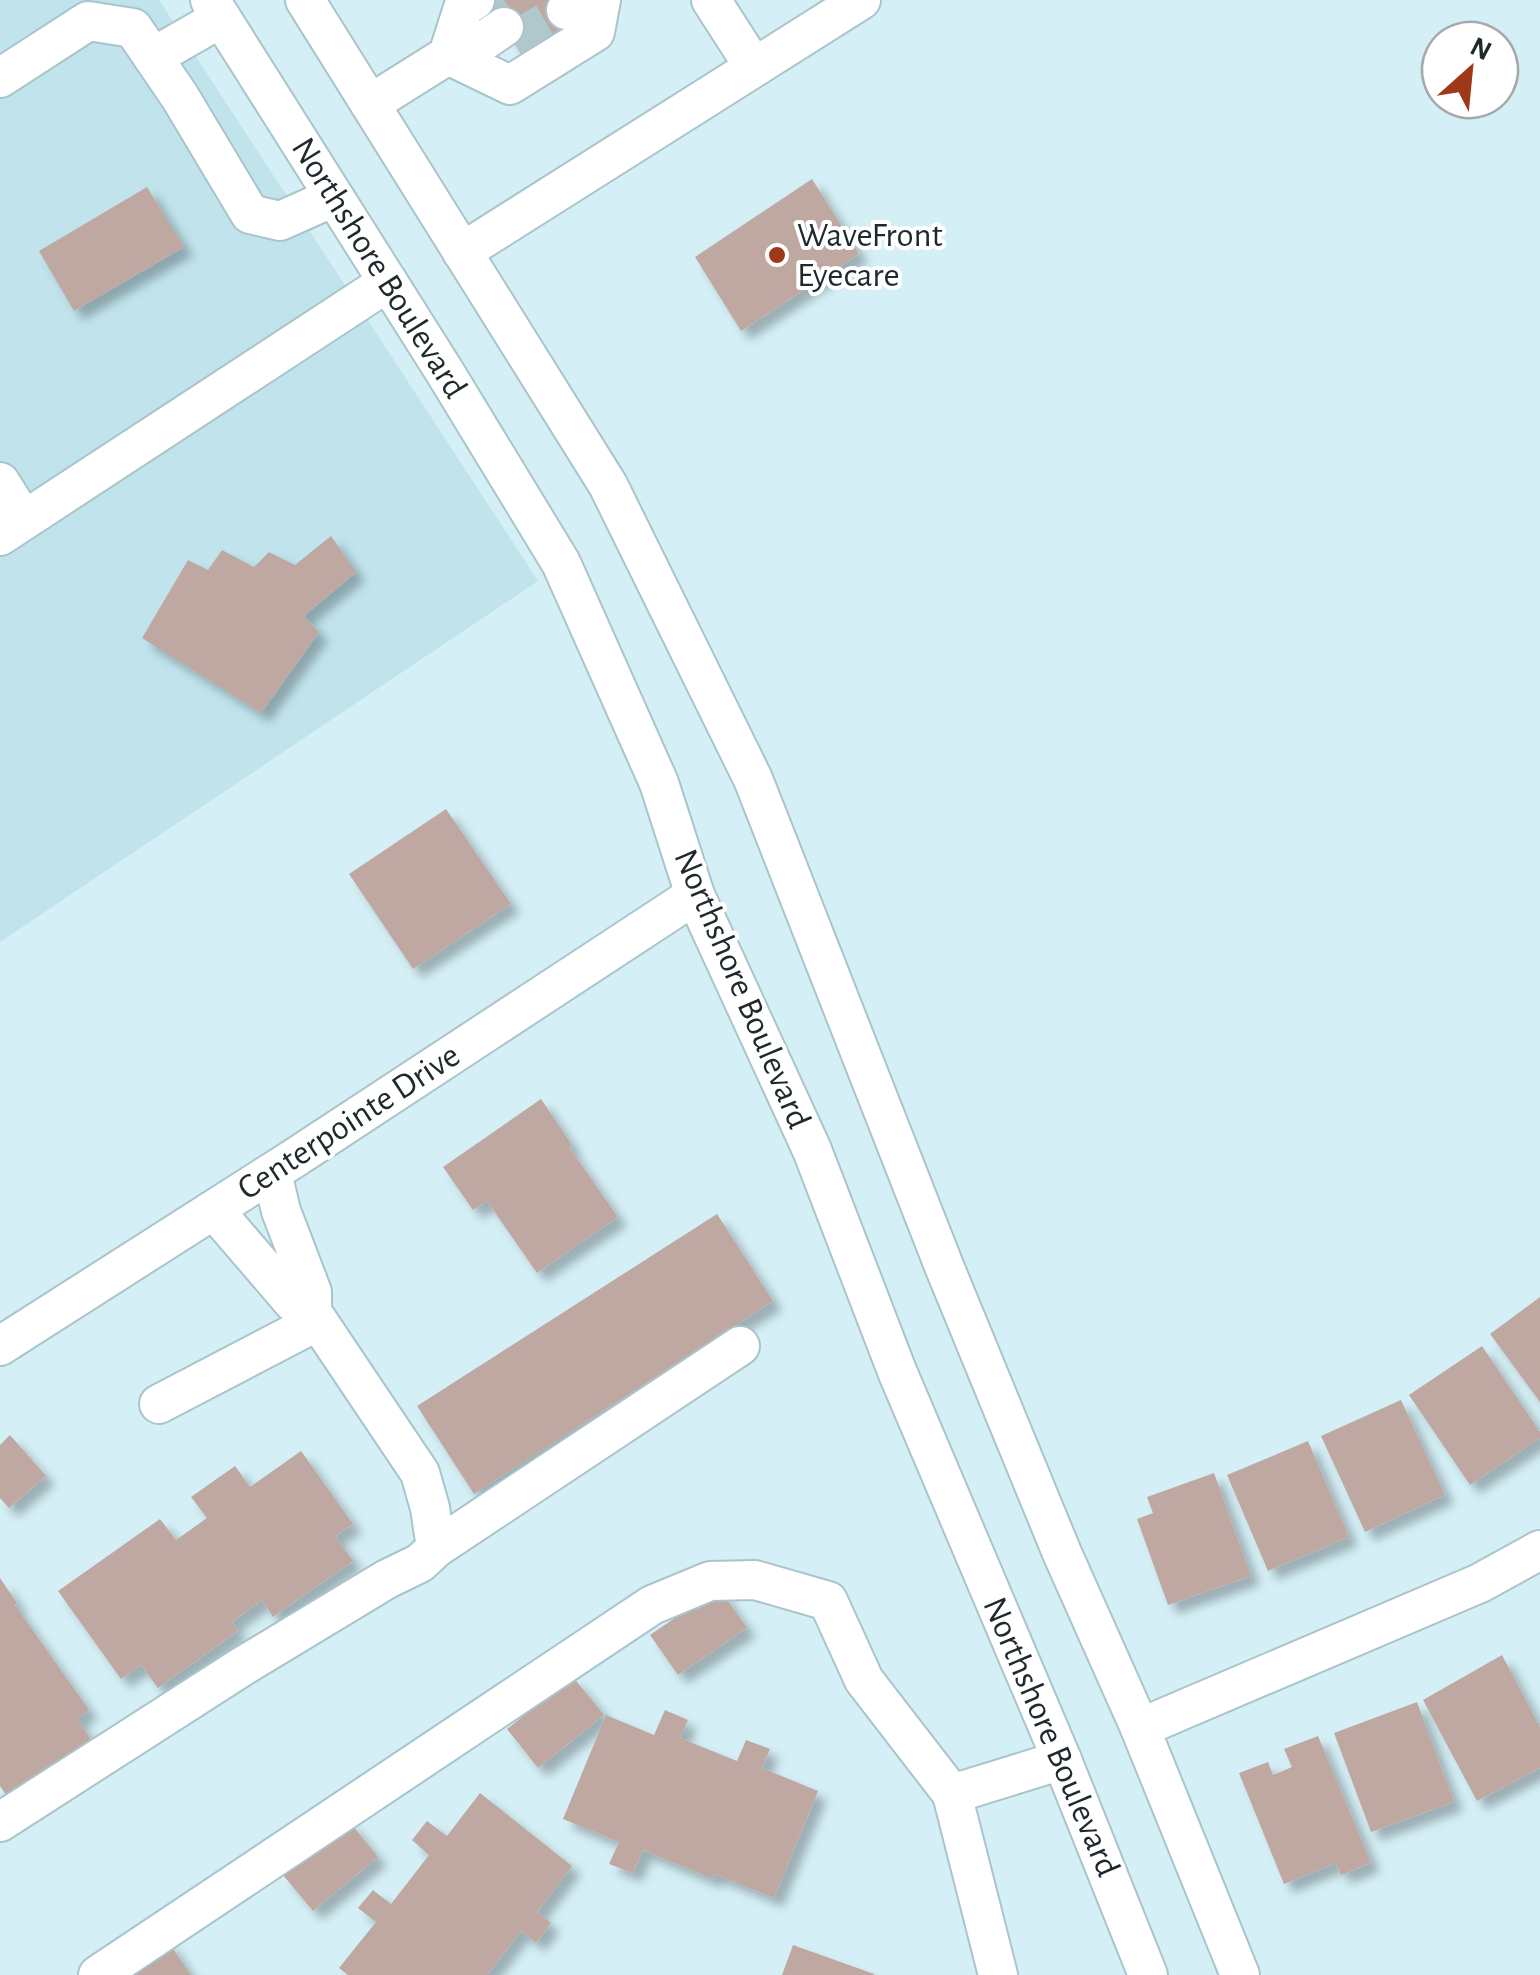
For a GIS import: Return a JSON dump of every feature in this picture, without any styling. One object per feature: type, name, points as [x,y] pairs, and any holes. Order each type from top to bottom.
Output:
[{"type":"street","points":[[305,0],[608,486],[752,779],[951,1284],[1140,1728],[1240,1975]]},
{"type":"street","points":[[711,0],[754,68]]},
{"type":"street","points":[[462,252],[860,0]]},
{"type":"street","points":[[448,55],[510,85],[595,32],[581,3]]},
{"type":"street","points":[[370,104],[448,55],[484,58],[496,19],[463,8],[448,55]]},
{"type":"street","points":[[153,57],[216,9]]},
{"type":"street","name":"Northshore Boulevard","points":[[216,9],[561,563],[659,783],[695,895],[812,1150],[897,1371],[1062,1760],[1148,1975]]},
{"type":"street","points":[[0,78],[88,21],[133,28],[180,97],[250,214],[280,221],[334,197]]},
{"type":"street","points":[[0,482],[12,528],[388,282]]},
{"type":"street","name":"Centerpointe Drive","points":[[0,1346],[695,895]]},
{"type":"street","points":[[272,1173],[281,1211],[312,1292],[315,1316]]},
{"type":"street","points":[[214,1210],[293,1302],[315,1316],[420,1473],[436,1548]]},
{"type":"street","points":[[159,1404],[315,1316]]},
{"type":"street","points":[[0,1822],[243,1666],[420,1562],[740,1346]]},
{"type":"street","points":[[1140,1728],[1480,1582],[1540,1550]]},
{"type":"street","points":[[98,1975],[652,1605],[710,1581],[755,1580],[828,1601],[864,1680],[952,1794],[998,1975]]},
{"type":"street","points":[[952,1794],[1062,1760]]},
{"type":"shaded area","points":[[0,0],[159,0],[538,581],[0,942]]},
{"type":"building","points":[[487,0],[560,0],[580,31],[529,65]]},
{"type":"building","name":"WaveFront Eyecare","points":[[812,179],[859,254],[741,331],[695,257]]},
{"type":"building","points":[[147,187],[184,247],[74,311],[39,251]]},
{"type":"building","points":[[331,536],[356,572],[304,616],[319,632],[261,713],[142,638],[188,560],[208,570],[222,550],[254,567],[269,552],[295,565]]},
{"type":"building","points":[[446,809],[511,904],[413,969],[349,874]]},
{"type":"building","points":[[541,1099],[618,1217],[537,1273],[487,1201],[473,1210],[443,1167]]},
{"type":"building","points":[[717,1214],[773,1301],[474,1494],[417,1406]]},
{"type":"building","points":[[1540,1297],[1540,1402],[1490,1334]]},
{"type":"building","points":[[1482,1346],[1540,1432],[1540,1438],[1470,1485],[1409,1395]]},
{"type":"building","points":[[1401,1400],[1445,1495],[1365,1532],[1321,1436]]},
{"type":"building","points":[[10,1435],[46,1476],[9,1508],[0,1498],[0,1445]]},
{"type":"building","points":[[1308,1441],[1349,1537],[1268,1571],[1227,1475]]},
{"type":"building","points":[[301,1451],[353,1524],[335,1536],[353,1561],[273,1617],[262,1600],[232,1622],[238,1631],[158,1688],[141,1665],[121,1679],[58,1591],[160,1519],[176,1540],[207,1518],[191,1497],[235,1466],[250,1487]]},
{"type":"building","points":[[1214,1473],[1251,1576],[1168,1605],[1137,1519],[1153,1513],[1147,1497]]},
{"type":"building","points":[[0,1578],[89,1710],[77,1719],[100,1753],[17,1811],[0,1786]]},
{"type":"building","points":[[719,1588],[747,1628],[678,1675],[650,1635]]},
{"type":"building","points":[[1502,1655],[1540,1727],[1540,1768],[1477,1801],[1423,1700]]},
{"type":"building","points":[[573,1677],[604,1715],[538,1768],[507,1729]]},
{"type":"building","points":[[1417,1702],[1454,1802],[1371,1832],[1334,1733]]},
{"type":"building","points":[[665,1710],[688,1720],[680,1738],[737,1761],[746,1740],[770,1749],[762,1768],[818,1791],[774,1898],[715,1874],[713,1879],[643,1850],[633,1873],[609,1864],[619,1842],[563,1819],[606,1715],[654,1735]]},
{"type":"building","points":[[1318,1736],[1371,1863],[1341,1875],[1336,1863],[1284,1884],[1239,1773],[1268,1762],[1273,1775],[1292,1767],[1284,1749]]},
{"type":"building","points":[[480,1793],[572,1866],[537,1912],[551,1923],[536,1943],[521,1931],[487,1975],[348,1975],[339,1968],[376,1922],[358,1908],[373,1890],[391,1904],[429,1855],[412,1840],[427,1821],[447,1836]]},
{"type":"building","points":[[348,1820],[378,1857],[313,1911],[283,1875]]},
{"type":"building","points":[[167,1940],[191,1975],[113,1975]]},
{"type":"building","points":[[793,1945],[874,1974],[874,1975],[782,1975]]},
{"type":"tunnel","points":[[492,8],[504,0]]},
{"type":"tunnel","points":[[513,41],[566,10]]},
{"type":"place","name":"WaveFront Eyecare","points":[[777,255]]}]
